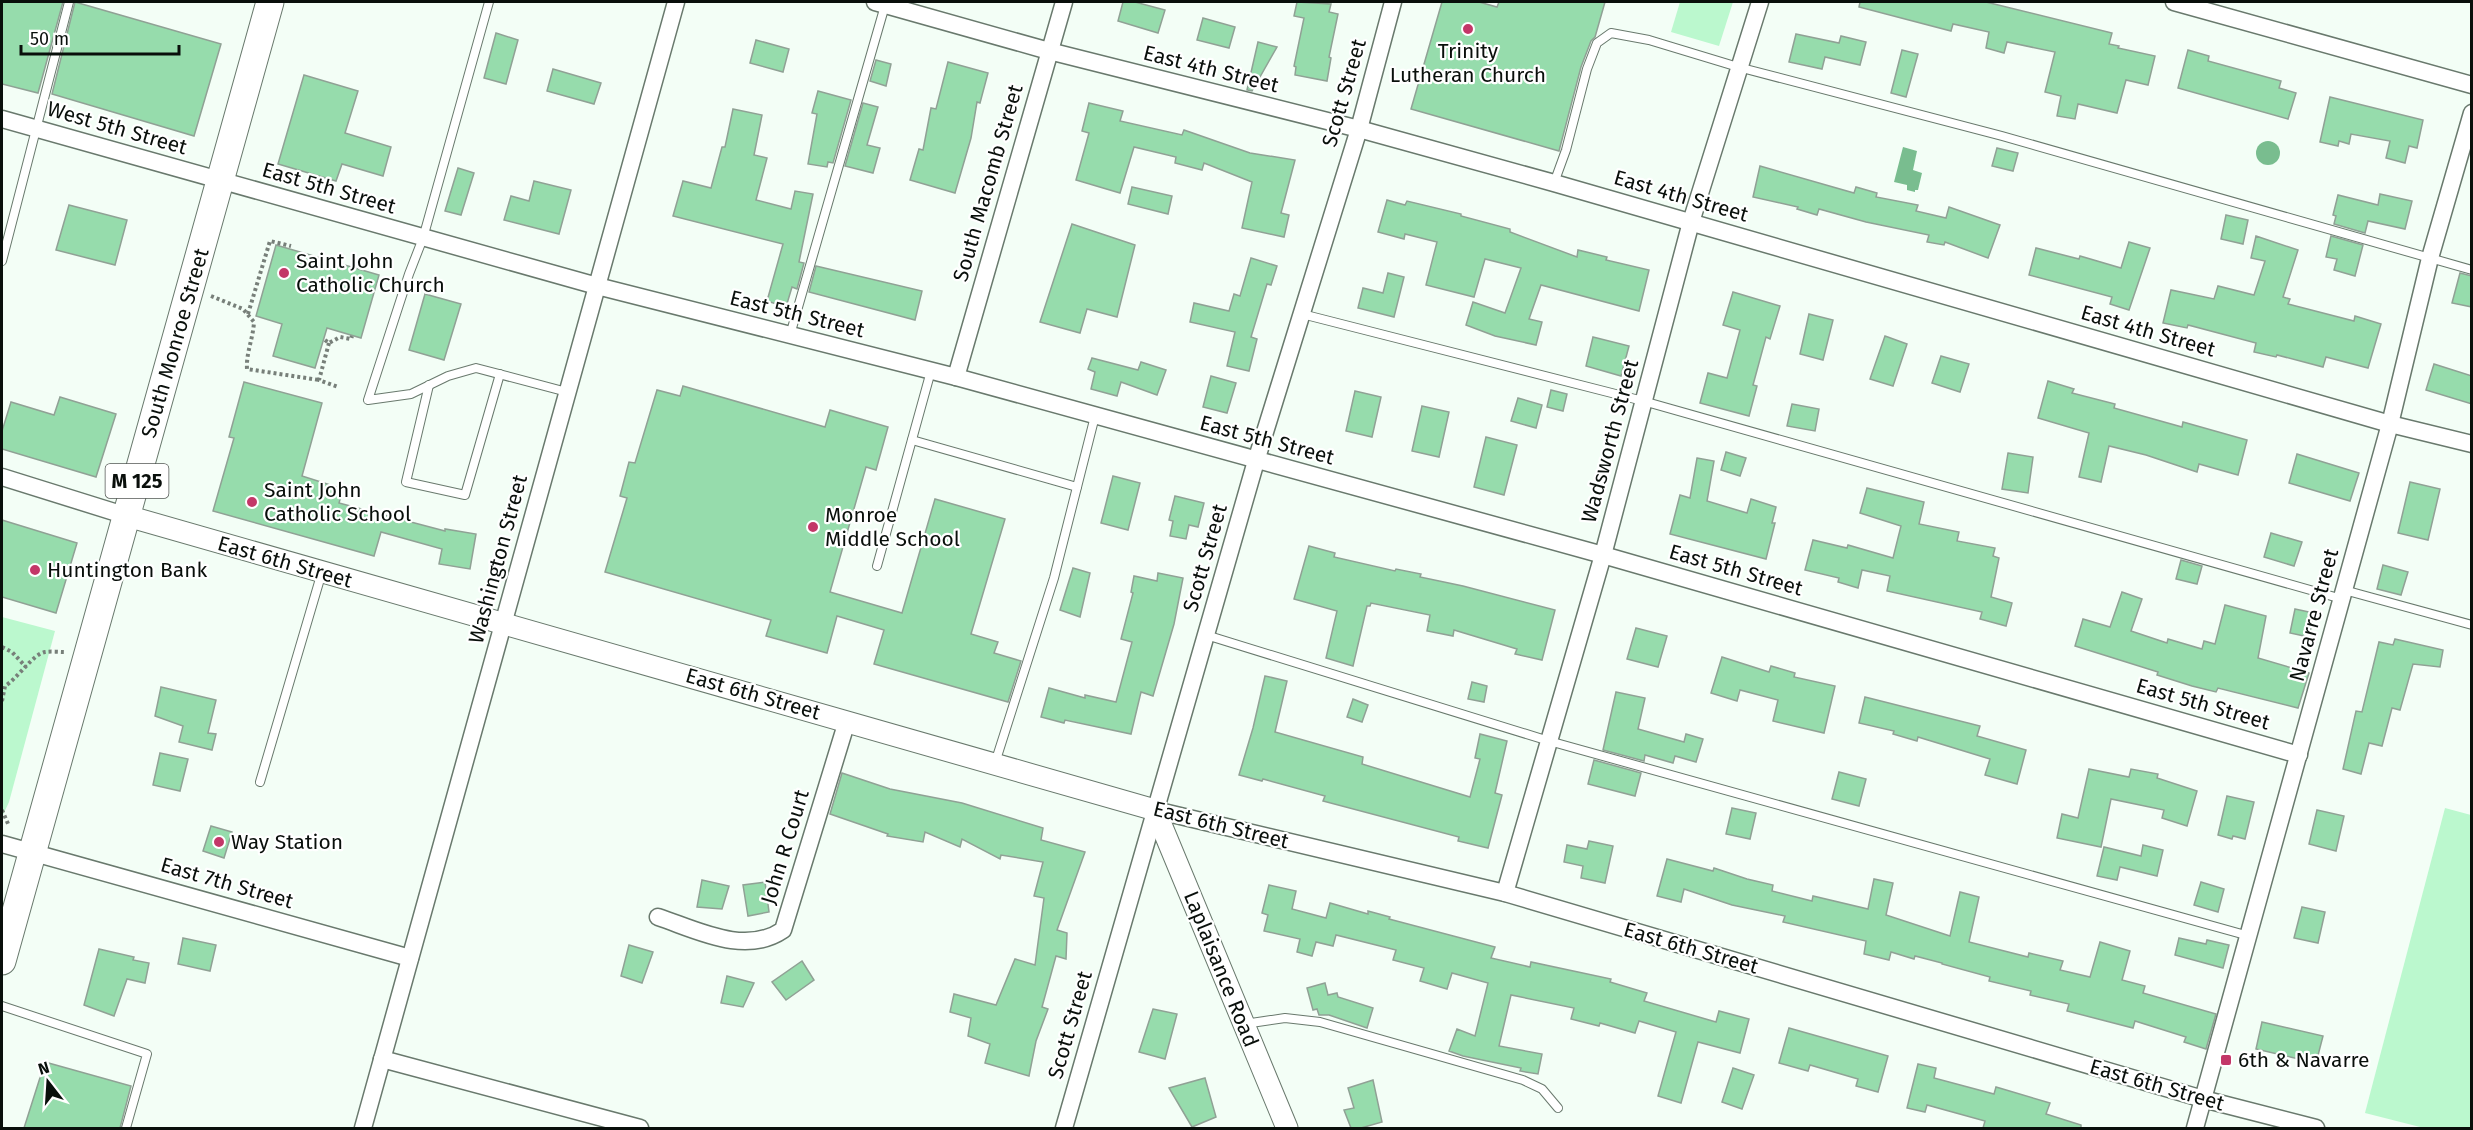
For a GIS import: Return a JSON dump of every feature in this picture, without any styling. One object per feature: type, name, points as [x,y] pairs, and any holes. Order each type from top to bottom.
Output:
[{"type":"main road","name":"South Monroe Street","points":[[2,961],[270,2]]},
{"type":"street","name":"Washington Street","points":[[363,1128],[676,2]]},
{"type":"street","name":"East 4th Street","points":[[882,2],[1049,51],[1359,129],[1554,183],[2390,424],[2472,444]]},
{"type":"street","name":"South Macomb Street","points":[[956,377],[1064,2]]},
{"type":"street","name":"Scott Street","points":[[1064,1128],[1256,461],[1359,129],[1393,2]]},
{"type":"street","name":"Wadsworth Street","points":[[1505,893],[1603,555],[1691,222],[1760,2]]},
{"type":"street","points":[[2174,2],[2472,85]]},
{"type":"street","name":"Navarre Street","points":[[2195,1128],[2390,424],[2430,258],[2472,112]]},
{"type":"street","name":"West 5th Street","points":[[2,119],[220,180]]},
{"type":"street","name":"East 5th Street","points":[[220,180],[597,286],[956,377],[1603,555],[2299,755]]},
{"type":"street","points":[[2,477],[127,516]]},
{"type":"street","name":"East 6th Street","points":[[127,516],[1155,810],[1505,893],[2203,1099],[2316,1128]]},
{"type":"street","name":"John R Court","points":[[658,917],[728,940],[747,943],[776,935],[783,930],[847,721]]},
{"type":"street","name":"Laplaisance Road","points":[[1155,810],[1287,1128]]},
{"type":"street","name":"East 7th Street","points":[[2,844],[410,958]]},
{"type":"street","points":[[382,1059],[640,1128]]},
{"type":"lane","points":[[2,261],[69,2]]},
{"type":"lane","points":[[489,2],[423,238],[405,285],[368,400],[411,394],[448,376],[476,368],[567,392]]},
{"type":"lane","points":[[790,335],[882,2]]},
{"type":"lane","points":[[1554,183],[1566,150],[1587,69],[1597,43],[1611,33],[1649,40],[1738,67],[2184,187],[2472,270]]},
{"type":"lane","points":[[1302,314],[1643,401],[2343,594],[2472,625]]},
{"type":"lane","points":[[877,566],[932,371]]},
{"type":"lane","points":[[429,385],[406,482],[465,495],[500,374]]},
{"type":"lane","points":[[995,764],[1054,578],[1095,416]]},
{"type":"lane","points":[[912,440],[1077,487]]},
{"type":"lane","points":[[260,782],[322,572]]},
{"type":"lane","points":[[1206,635],[1549,741],[2248,936]]},
{"type":"lane","points":[[2,1006],[147,1054],[126,1128]]},
{"type":"lane","points":[[1244,1024],[1285,1018],[1320,1022],[1523,1080],[1542,1089],[1558,1108]]},
{"type":"path","points":[[247,315],[270,241],[291,246]]},
{"type":"path","points":[[190,287],[243,309],[254,322],[253,338],[246,357],[247,369],[319,380],[338,387]]},
{"type":"path","points":[[319,380],[327,342],[339,338],[351,339],[352,336]]},
{"type":"path","points":[[2,647],[12,652],[26,668]]},
{"type":"path","points":[[2,701],[3,686],[43,652],[88,651]]},
{"type":"shaded area","points":[[1680,2],[1733,2],[1719,46],[1671,32]]},
{"type":"shaded area","points":[[2268,141],[2276,145],[2280,153],[2276,161],[2268,165],[2260,161],[2256,153],[2260,145]]},
{"type":"shaded area","points":[[1903,147],[1917,151],[1913,170],[1922,173],[1918,190],[1915,192],[1907,190],[1907,185],[1894,182]]},
{"type":"shaded area","points":[[2,617],[55,631],[9,802],[2,817]]},
{"type":"shaded area","points":[[2445,808],[2471,815],[2471,1128],[2424,1128],[2365,1113]]},
{"type":"building","points":[[2,2],[63,2],[38,93],[2,84]]},
{"type":"building","points":[[75,2],[221,44],[194,136],[52,94]]},
{"type":"building","points":[[1123,2],[1135,2],[1165,10],[1158,33],[1118,21]]},
{"type":"building","points":[[1297,2],[1331,4],[1329,12],[1338,14],[1329,57],[1331,58],[1327,81],[1295,75],[1296,67],[1294,66],[1304,18],[1294,16]]},
{"type":"building","points":[[1442,2],[1479,2],[1497,7],[1499,2],[1605,2],[1595,37],[1591,41],[1581,67],[1559,151],[1411,109]]},
{"type":"building","points":[[1860,2],[1986,2],[2112,33],[2109,44],[2155,56],[2148,85],[2126,80],[2117,113],[2078,104],[2075,119],[2057,116],[2061,96],[2045,92],[2055,52],[2007,42],[2004,53],[1986,48],[1989,32],[1953,24],[1951,31],[1859,7]]},
{"type":"building","points":[[1203,18],[1235,27],[1229,48],[1197,40]]},
{"type":"building","points":[[496,33],[518,40],[506,84],[484,78]]},
{"type":"building","points":[[1796,34],[1839,43],[1841,36],[1866,42],[1860,65],[1825,57],[1822,69],[1789,62]]},
{"type":"building","points":[[756,40],[789,49],[783,72],[750,63]]},
{"type":"building","points":[[1258,42],[1277,47],[1252,91],[1247,90]]},
{"type":"building","points":[[1902,50],[1918,54],[1906,97],[1891,93]]},
{"type":"building","points":[[2188,50],[2209,56],[2208,61],[2281,81],[2279,88],[2296,93],[2288,119],[2178,88]]},
{"type":"building","points":[[876,60],[891,64],[886,86],[870,81]]},
{"type":"building","points":[[948,62],[988,73],[980,103],[977,102],[971,138],[955,193],[910,180],[919,149],[923,150],[931,108],[936,109]]},
{"type":"building","points":[[553,69],[601,83],[594,104],[547,91]]},
{"type":"building","points":[[304,75],[358,91],[345,133],[391,147],[383,176],[342,164],[336,181],[278,164]]},
{"type":"building","points":[[818,91],[851,100],[833,163],[828,162],[827,167],[808,164],[817,114],[812,113]]},
{"type":"building","points":[[2330,97],[2423,120],[2417,148],[2409,146],[2405,163],[2386,158],[2390,141],[2351,134],[2349,144],[2339,141],[2338,146],[2320,142]]},
{"type":"building","points":[[863,103],[878,107],[867,145],[880,148],[873,173],[845,166]]},
{"type":"building","points":[[1089,103],[1123,111],[1120,121],[1182,135],[1184,130],[1250,153],[1295,160],[1281,213],[1289,215],[1284,237],[1242,228],[1252,182],[1204,163],[1202,170],[1175,163],[1176,157],[1134,147],[1120,193],[1076,180],[1089,133],[1082,131]]},
{"type":"building","points":[[733,109],[762,115],[754,155],[767,158],[756,200],[791,209],[795,191],[813,194],[799,262],[804,263],[797,289],[792,287],[786,307],[767,301],[783,244],[673,216],[683,181],[711,188],[722,147],[725,147]]},
{"type":"building","points":[[1997,148],[2018,153],[2013,171],[1992,166]]},
{"type":"building","points":[[1760,166],[1854,193],[1856,187],[1877,193],[1876,197],[1918,205],[1916,211],[1946,218],[1949,207],[2000,225],[1988,258],[1945,242],[1944,245],[1927,242],[1929,235],[1866,222],[1819,209],[1817,215],[1797,209],[1798,207],[1753,197]]},
{"type":"building","points":[[458,168],[474,173],[461,215],[445,211]]},
{"type":"building","points":[[534,181],[571,190],[559,234],[504,220],[511,196],[529,201]]},
{"type":"building","points":[[1132,187],[1172,196],[1168,214],[1128,204]]},
{"type":"building","points":[[2380,194],[2412,201],[2405,229],[2368,221],[2365,233],[2334,224],[2336,216],[2333,215],[2338,195],[2378,205]]},
{"type":"building","points":[[1387,200],[1405,205],[1407,201],[1461,214],[1461,216],[1510,229],[1510,232],[1577,257],[1578,250],[1607,257],[1606,260],[1649,270],[1639,311],[1541,285],[1529,319],[1542,322],[1536,345],[1495,336],[1466,325],[1473,302],[1505,313],[1521,268],[1485,259],[1474,297],[1426,285],[1437,242],[1405,234],[1404,239],[1378,232]]},
{"type":"building","points":[[69,205],[127,220],[115,265],[56,250]]},
{"type":"building","points":[[2226,215],[2248,220],[2243,244],[2221,239]]},
{"type":"building","points":[[1072,224],[1135,245],[1117,317],[1087,309],[1080,333],[1040,322]]},
{"type":"building","points":[[2256,236],[2298,250],[2283,297],[2290,299],[2288,304],[2354,321],[2355,316],[2381,324],[2368,368],[2326,357],[2323,367],[2277,355],[2276,357],[2254,352],[2256,343],[2188,325],[2187,328],[2163,323],[2171,290],[2214,299],[2218,286],[2254,295],[2265,261],[2251,258]]},
{"type":"building","points":[[2331,236],[2363,245],[2355,276],[2334,270],[2337,259],[2326,257]]},
{"type":"building","points":[[2129,242],[2150,248],[2129,310],[2110,304],[2112,297],[2029,275],[2036,248],[2079,259],[2080,256],[2121,268]]},
{"type":"building","points":[[276,245],[379,275],[361,338],[327,328],[315,368],[273,356],[282,324],[256,316]]},
{"type":"building","points":[[1251,258],[1277,266],[1271,285],[1267,284],[1251,337],[1257,339],[1249,371],[1227,366],[1235,332],[1190,322],[1194,303],[1229,311],[1234,294],[1240,296]]},
{"type":"building","points":[[816,266],[922,291],[915,320],[809,292]]},
{"type":"building","points":[[1388,273],[1404,277],[1394,317],[1358,308],[1363,288],[1383,293]]},
{"type":"building","points":[[2460,273],[2472,276],[2472,307],[2452,303]]},
{"type":"building","points":[[1733,292],[1780,306],[1770,339],[1766,337],[1753,385],[1757,386],[1749,416],[1700,403],[1708,373],[1727,378],[1740,330],[1723,325]]},
{"type":"building","points":[[425,294],[461,304],[444,360],[409,350]]},
{"type":"building","points":[[1809,314],[1833,320],[1823,360],[1800,354]]},
{"type":"building","points":[[1885,336],[1907,344],[1893,386],[1870,379]]},
{"type":"building","points":[[1593,337],[1629,346],[1621,376],[1586,366]]},
{"type":"building","points":[[1941,356],[1969,364],[1960,392],[1932,383]]},
{"type":"building","points":[[1092,358],[1138,370],[1141,362],[1166,370],[1157,395],[1121,382],[1117,396],[1091,389],[1095,372],[1088,369]]},
{"type":"building","points":[[2434,364],[2472,376],[2472,404],[2426,390]]},
{"type":"building","points":[[1211,376],[1236,383],[1227,413],[1203,407]]},
{"type":"building","points":[[2048,381],[2074,389],[2072,393],[2115,404],[2114,408],[2182,427],[2183,422],[2247,440],[2238,475],[2199,464],[2197,472],[2146,455],[2109,446],[2101,482],[2079,477],[2089,433],[2038,418]]},
{"type":"building","points":[[244,382],[322,403],[302,476],[343,489],[339,503],[445,531],[445,529],[476,534],[470,569],[439,564],[442,549],[381,532],[374,556],[213,511],[234,438],[229,437]]},
{"type":"building","points":[[683,386],[825,427],[830,410],[888,427],[876,470],[866,467],[830,592],[902,613],[935,499],[1005,519],[971,634],[998,642],[994,653],[1021,661],[1008,702],[874,664],[884,630],[837,616],[827,653],[766,636],[771,620],[605,572],[627,498],[620,496],[629,462],[635,463],[657,390],[680,396]]},
{"type":"building","points":[[1551,390],[1567,394],[1563,411],[1547,407]]},
{"type":"building","points":[[1355,391],[1381,397],[1372,437],[1346,431]]},
{"type":"building","points":[[60,397],[116,414],[96,477],[2,449],[2,431],[11,402],[54,415]]},
{"type":"building","points":[[1518,398],[1542,405],[1536,428],[1511,421]]},
{"type":"building","points":[[1792,404],[1819,409],[1815,431],[1787,426]]},
{"type":"building","points":[[1422,406],[1449,412],[1439,457],[1412,451]]},
{"type":"building","points":[[1486,437],[1517,445],[1504,495],[1474,487]]},
{"type":"building","points":[[1726,452],[1746,458],[1740,476],[1721,470]]},
{"type":"building","points":[[2008,453],[2033,457],[2028,493],[2002,489]]},
{"type":"building","points":[[2297,454],[2359,473],[2350,501],[2289,483]]},
{"type":"building","points":[[1697,458],[1714,461],[1707,501],[1747,513],[1751,499],[1776,507],[1772,523],[1775,523],[1766,559],[1670,534],[1680,495],[1690,498]]},
{"type":"building","points":[[1113,476],[1140,483],[1128,530],[1101,523]]},
{"type":"building","points":[[2410,482],[2440,489],[2428,540],[2398,533]]},
{"type":"building","points":[[1867,488],[1924,502],[1919,524],[1959,532],[1957,541],[1995,548],[1993,556],[1999,558],[1991,597],[2012,603],[2006,626],[1980,619],[1982,612],[1887,591],[1890,576],[1862,570],[1858,588],[1838,582],[1839,578],[1805,570],[1813,540],[1847,548],[1848,545],[1893,558],[1901,526],[1860,513]]},
{"type":"building","points":[[1175,496],[1204,503],[1198,527],[1189,525],[1186,539],[1170,536],[1173,521],[1169,520]]},
{"type":"building","name":"Huntington Bank","points":[[2,520],[77,543],[56,613],[2,597]]},
{"type":"building","points":[[2271,533],[2302,542],[2294,566],[2264,557]]},
{"type":"building","points":[[1309,546],[1335,553],[1334,557],[1395,571],[1396,569],[1421,574],[1420,577],[1555,610],[1542,660],[1515,654],[1517,649],[1454,630],[1453,636],[1427,631],[1430,615],[1371,603],[1367,606],[1353,666],[1326,658],[1337,611],[1294,599]]},
{"type":"building","points":[[2181,560],[2202,566],[2197,584],[2176,579]]},
{"type":"building","points":[[2383,565],[2408,572],[2401,595],[2377,589]]},
{"type":"building","points":[[1073,568],[1090,573],[1080,617],[1060,610]]},
{"type":"building","points":[[1158,573],[1183,578],[1174,624],[1153,696],[1141,692],[1131,734],[1041,717],[1049,688],[1085,698],[1085,695],[1116,702],[1132,642],[1121,639],[1133,593],[1131,592],[1134,576],[1157,581]]},
{"type":"building","points":[[2122,592],[2142,599],[2131,631],[2167,643],[2168,639],[2202,649],[2204,641],[2215,644],[2225,605],[2266,616],[2258,658],[2309,673],[2298,708],[2218,688],[2216,692],[2192,686],[2157,675],[2158,672],[2075,646],[2083,619],[2110,627]]},
{"type":"building","points":[[2295,609],[2314,613],[2309,637],[2290,633]]},
{"type":"building","points":[[1636,628],[1667,636],[1658,667],[1627,659]]},
{"type":"building","points":[[2395,639],[2443,650],[2440,667],[2413,664],[2400,710],[2392,708],[2382,746],[2369,743],[2361,774],[2343,769],[2356,711],[2362,712],[2379,642],[2393,645]]},
{"type":"building","points":[[1722,657],[1769,672],[1771,666],[1795,673],[1794,677],[1835,686],[1824,733],[1773,721],[1778,700],[1740,690],[1737,701],[1711,693]]},
{"type":"building","points":[[1265,676],[1287,681],[1275,732],[1363,757],[1362,764],[1470,797],[1480,759],[1475,758],[1480,734],[1507,741],[1495,793],[1502,795],[1488,848],[1458,841],[1459,837],[1323,801],[1325,796],[1263,779],[1262,781],[1239,775]]},
{"type":"building","points":[[1472,682],[1487,686],[1484,702],[1468,699]]},
{"type":"building","points":[[161,687],[216,700],[208,733],[216,734],[212,750],[179,742],[183,726],[155,716]]},
{"type":"building","points":[[1616,692],[1645,698],[1638,729],[1684,742],[1686,734],[1703,739],[1696,762],[1675,756],[1673,763],[1645,755],[1644,761],[1603,750]]},
{"type":"building","points":[[1865,697],[1980,726],[1977,736],[2026,750],[2017,784],[1985,775],[1990,759],[1918,737],[1917,741],[1893,734],[1894,731],[1859,723]]},
{"type":"building","points":[[1353,699],[1368,705],[1362,722],[1347,717]]},
{"type":"building","points":[[160,753],[188,759],[180,791],[153,785]]},
{"type":"building","points":[[1594,760],[1641,773],[1635,796],[1588,784]]},
{"type":"building","points":[[2089,769],[2129,777],[2131,769],[2158,774],[2157,778],[2197,791],[2187,826],[2162,818],[2164,810],[2111,799],[2101,847],[2057,838],[2062,814],[2078,818]]},
{"type":"building","points":[[1839,772],[1866,779],[1859,806],[1832,799]]},
{"type":"building","points":[[842,773],[890,789],[962,803],[1043,828],[1041,840],[1085,852],[1057,930],[1067,933],[1066,959],[1056,956],[1042,1007],[1048,1009],[1036,1041],[1029,1076],[985,1063],[990,1044],[968,1036],[971,1018],[950,1012],[954,994],[996,1005],[1015,959],[1035,965],[1044,898],[1034,896],[1043,862],[1001,855],[1000,859],[962,839],[960,847],[925,832],[923,842],[887,836],[888,834],[830,814]]},
{"type":"building","points":[[2227,796],[2254,802],[2245,839],[2233,836],[2232,839],[2218,835]]},
{"type":"building","points":[[1732,808],[1756,813],[1750,839],[1726,834]]},
{"type":"building","points":[[2317,810],[2344,816],[2336,851],[2309,844]]},
{"type":"building","points":[[211,826],[232,832],[224,858],[203,851]]},
{"type":"building","points":[[1589,841],[1613,846],[1605,883],[1581,878],[1583,866],[1564,862],[1567,845],[1587,849]]},
{"type":"building","points":[[2143,845],[2163,850],[2157,876],[2120,867],[2117,880],[2097,876],[2104,847],[2141,856]]},
{"type":"building","points":[[1667,859],[1713,871],[1714,868],[1773,885],[1772,891],[1812,901],[1813,896],[1868,909],[1874,879],[1893,883],[1886,915],[1950,936],[1960,892],[1979,897],[1969,942],[2028,957],[2029,953],[2063,961],[2060,970],[2090,977],[2100,942],[2130,951],[2122,980],[2145,986],[2143,993],[2216,1014],[2206,1049],[2184,1042],[2186,1037],[2135,1021],[2133,1028],[2067,1011],[2069,1004],[2030,995],[2031,991],[1989,981],[1990,977],[1942,963],[1915,956],[1914,959],[1891,952],[1889,960],[1864,954],[1866,941],[1783,922],[1785,916],[1732,905],[1684,889],[1681,902],[1657,896]]},
{"type":"building","points":[[702,880],[729,886],[722,909],[697,907]]},
{"type":"building","points":[[765,882],[769,912],[748,916],[743,885]]},
{"type":"building","points":[[2201,882],[2224,889],[2218,912],[2194,905]]},
{"type":"building","points":[[1269,885],[1296,891],[1292,909],[1326,918],[1330,903],[1368,914],[1368,911],[1390,917],[1389,919],[1495,947],[1491,958],[1530,967],[1531,962],[1611,979],[1610,982],[1647,993],[1644,1001],[1716,1022],[1719,1011],[1749,1019],[1740,1053],[1698,1042],[1681,1103],[1658,1096],[1676,1032],[1639,1021],[1635,1033],[1600,1023],[1599,1026],[1571,1019],[1574,1008],[1511,995],[1499,1046],[1542,1054],[1538,1074],[1520,1071],[1521,1068],[1463,1056],[1449,1051],[1457,1029],[1475,1036],[1488,983],[1452,973],[1447,989],[1420,981],[1424,968],[1393,960],[1396,950],[1336,935],[1333,946],[1316,942],[1312,956],[1297,952],[1300,939],[1264,931],[1268,915],[1262,913]]},
{"type":"building","points":[[2302,907],[2325,912],[2318,943],[2294,938]]},
{"type":"building","points":[[183,938],[216,945],[210,971],[178,964]]},
{"type":"building","points":[[2179,938],[2206,944],[2207,940],[2229,945],[2223,968],[2175,955]]},
{"type":"building","points":[[629,945],[653,952],[642,983],[621,976]]},
{"type":"building","points":[[99,949],[149,963],[145,983],[127,979],[114,1016],[84,1005]]},
{"type":"building","points":[[802,961],[814,980],[786,1000],[772,982]]},
{"type":"building","points":[[727,976],[754,983],[743,1007],[721,1003]]},
{"type":"building","points":[[1325,983],[1328,995],[1337,993],[1338,997],[1373,1008],[1367,1028],[1329,1015],[1319,1015],[1317,1009],[1313,1010],[1307,988]]},
{"type":"building","points":[[1153,1009],[1177,1014],[1165,1059],[1139,1052]]},
{"type":"building","points":[[2262,1022],[2323,1036],[2316,1063],[2256,1049]]},
{"type":"building","points":[[1789,1028],[1888,1056],[1878,1092],[1856,1086],[1858,1079],[1810,1065],[1808,1071],[1779,1063]]},
{"type":"building","points":[[45,1062],[131,1086],[120,1128],[24,1128]]},
{"type":"building","points":[[1918,1064],[1936,1068],[1934,1078],[1994,1094],[1996,1087],[2050,1103],[2046,1114],[2081,1125],[2081,1128],[1983,1128],[1985,1121],[1927,1105],[1925,1112],[1907,1108]]},
{"type":"building","points":[[1733,1068],[1754,1075],[1742,1109],[1722,1102]]},
{"type":"building","points":[[1205,1078],[1216,1117],[1192,1127],[1169,1088]]},
{"type":"building","points":[[1373,1080],[1382,1122],[1361,1128],[1351,1128],[1344,1110],[1354,1108],[1348,1088]]},
{"type":"place","name":"Trinity Lutheran Church","points":[[1468,29]]},
{"type":"place","name":"Saint John Catholic Church","points":[[284,273]]},
{"type":"place","name":"Saint John Catholic School","points":[[252,502]]},
{"type":"place","name":"Monroe Middle School","points":[[813,527]]},
{"type":"place","name":"Huntington Bank","points":[[35,570]]},
{"type":"place","name":"Way Station","points":[[219,842]]},
{"type":"place","name":"6th & Navarre","points":[[2226,1060]]}]
